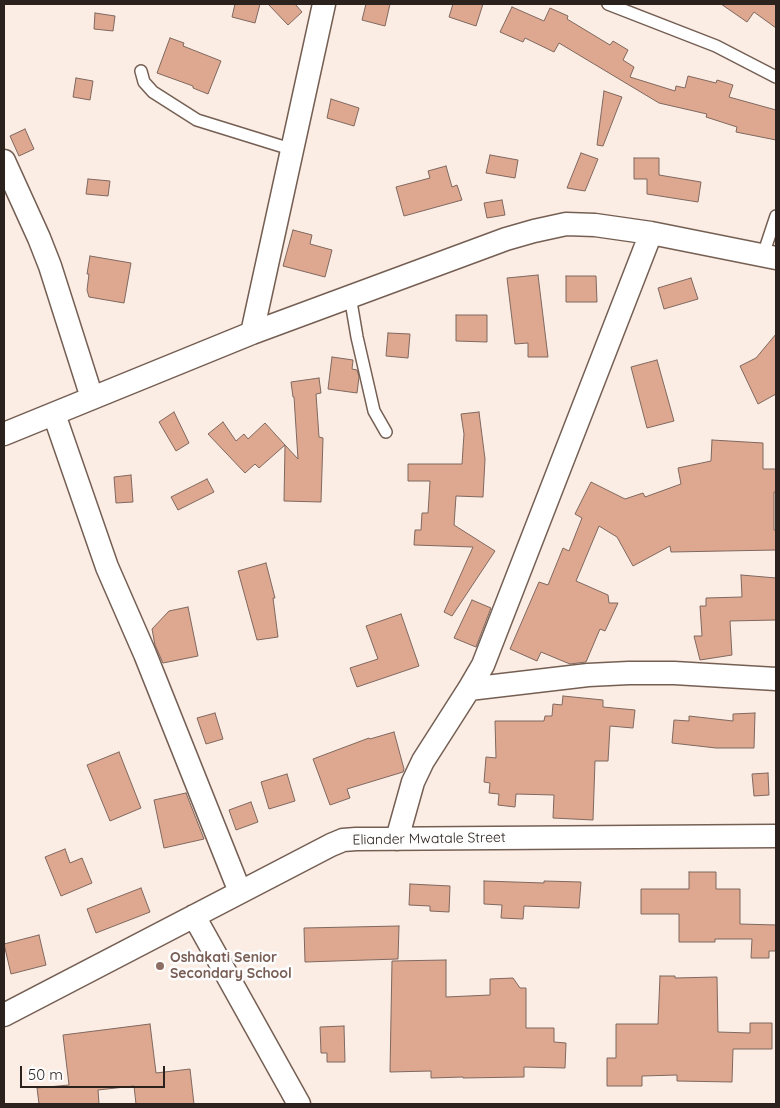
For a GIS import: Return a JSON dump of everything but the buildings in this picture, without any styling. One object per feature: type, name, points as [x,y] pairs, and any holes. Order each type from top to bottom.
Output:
[{"type":"street","points":[[252,333],[324,4]]},
{"type":"street","points":[[4,161],[46,256],[92,398]]},
{"type":"street","points":[[4,434],[252,333],[350,296],[506,239],[566,224],[595,224],[770,257]]},
{"type":"street","points":[[397,839],[413,782],[423,761],[469,690],[486,658],[651,234]]},
{"type":"street","points":[[54,414],[107,567],[145,654],[240,892]]},
{"type":"street","points":[[469,690],[588,675],[629,673],[674,673],[776,679]]},
{"type":"street","name":"Eliander Mwatale Street","points":[[4,1015],[330,845],[343,840],[776,836]]},
{"type":"street","points":[[194,916],[299,1104]]},
{"type":"lane","points":[[608,4],[716,46],[776,77]]},
{"type":"lane","points":[[141,70],[144,82],[153,92],[197,120],[291,150]]},
{"type":"lane","points":[[770,257],[776,216]]},
{"type":"lane","points":[[350,296],[357,337],[374,411],[386,432]]},
{"type":"place","name":"Oshakati Senior Secondary School","points":[[160,966]]}]
